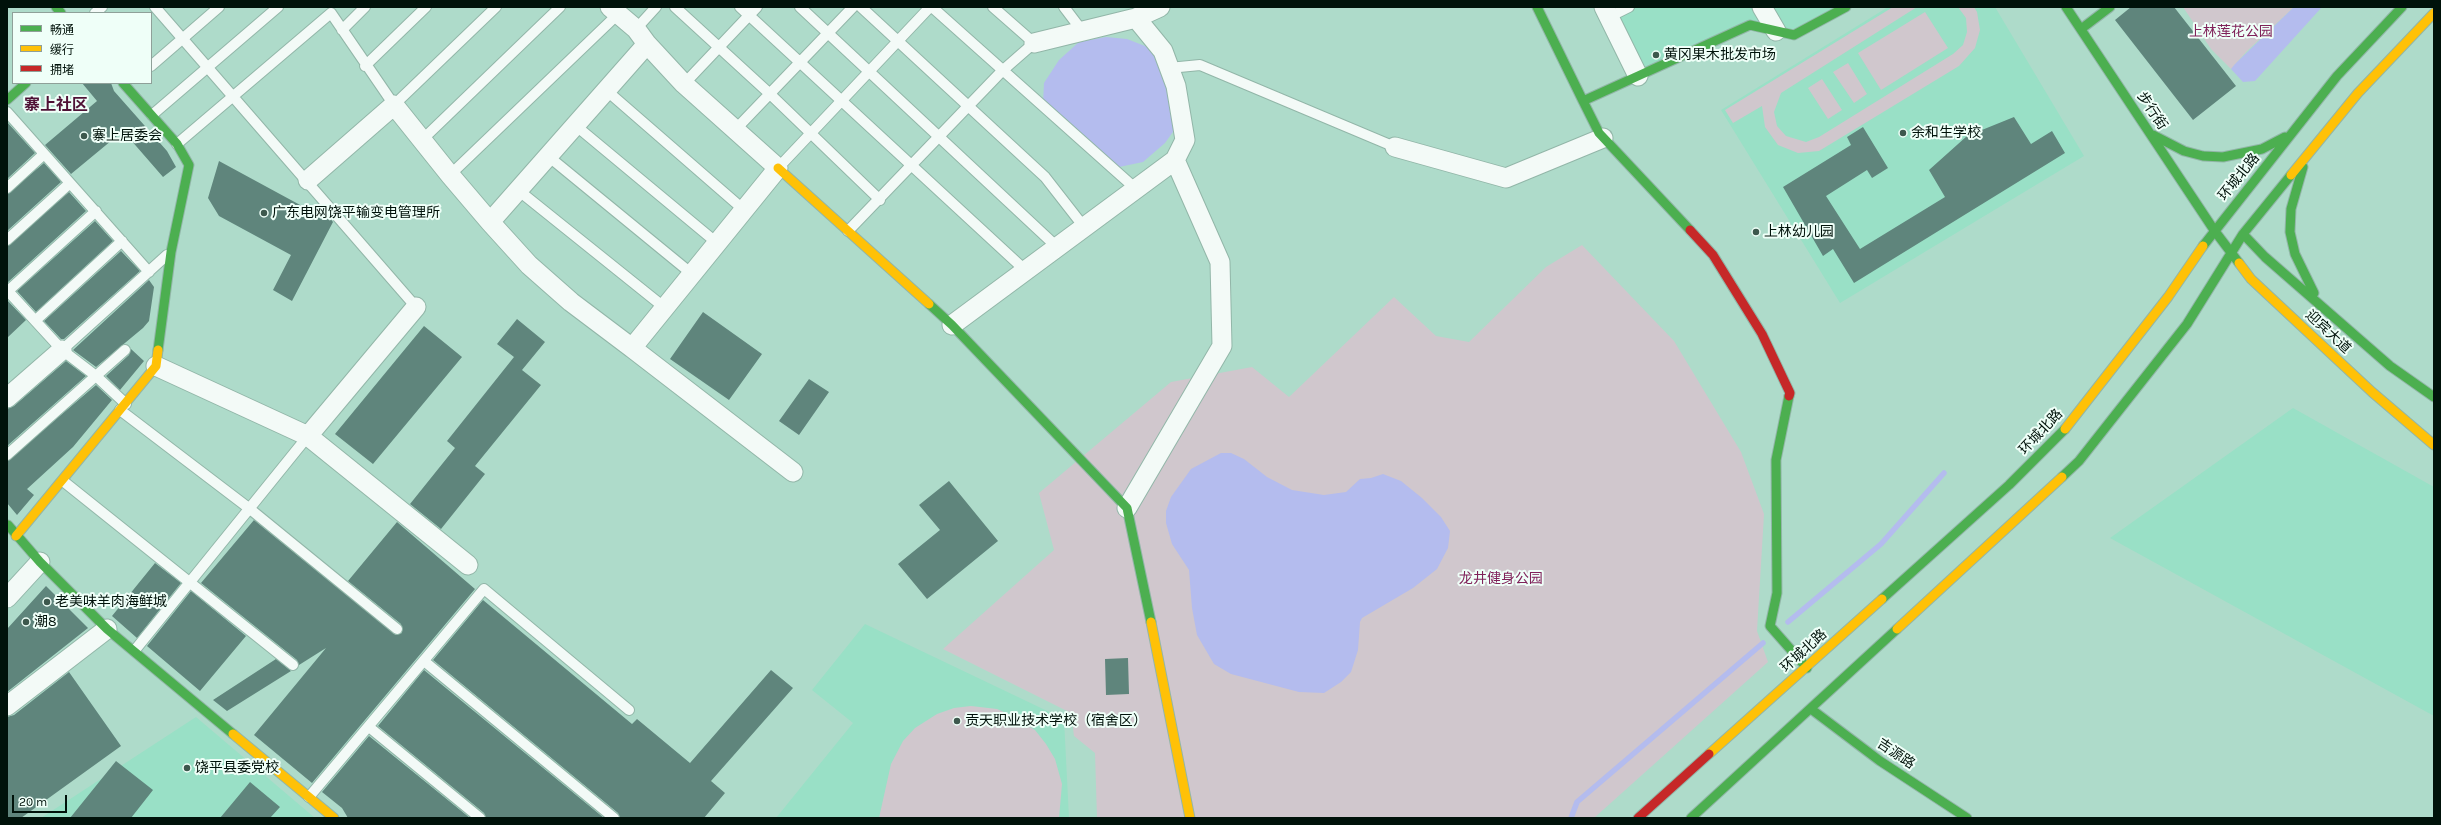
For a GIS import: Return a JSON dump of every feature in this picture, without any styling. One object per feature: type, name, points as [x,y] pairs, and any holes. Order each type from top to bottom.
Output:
[{"type":"main road","points":[[1537,7],[1603,138],[1713,255],[1762,334],[1790,392],[1776,460],[1777,593],[1770,626],[1809,671]]},
{"type":"main road","points":[[1584,101],[1750,25],[1794,35],[1846,7]]},
{"type":"main road","name":"步行街","points":[[2066,7],[2214,230]]},
{"type":"main road","points":[[2085,26],[2110,7]]},
{"type":"main road","name":"环城北路","points":[[1638,818],[1809,671],[2009,485],[2063,432],[2168,297],[2214,230],[2337,76],[2402,7]]},
{"type":"main road","points":[[1691,818],[1830,692],[2079,461],[2187,324],[2243,234],[2358,92],[2434,13]]},
{"type":"main road","points":[[7,100],[25,84]]},
{"type":"main road","points":[[16,536],[156,366],[171,252],[189,165],[177,144],[127,84]]},
{"type":"main road","points":[[2150,133],[2184,151],[2203,156],[2223,157],[2262,149],[2294,130]]},
{"type":"main road","points":[[2315,145],[2304,165],[2296,186],[2291,209],[2290,232],[2295,254],[2303,275],[2330,313]]},
{"type":"main road","points":[[778,168],[952,325],[1127,508],[1169,706],[1190,818]]},
{"type":"main road","name":"迎宾大道","points":[[2214,230],[2251,279],[2372,392],[2434,444]]},
{"type":"main road","name":"迎宾大道","points":[[2243,234],[2390,366],[2434,397]]},
{"type":"main road","points":[[7,525],[40,562],[107,629],[135,650],[334,818]]},
{"type":"main road","points":[[1821,683],[1830,692]]},
{"type":"main road","name":"吉源路","points":[[1811,709],[1880,761],[1968,818]]},
{"type":"street","points":[[1034,43],[1136,18],[1160,7]]},
{"type":"street","points":[[1762,7],[1776,30]]},
{"type":"street","points":[[614,10],[684,84],[778,168],[632,348]]},
{"type":"street","points":[[1607,12],[1638,76]]},
{"type":"street","points":[[952,325],[1175,160],[1185,140],[1176,86],[1163,51],[1136,18]]},
{"type":"street","points":[[490,222],[606,90],[641,37]]},
{"type":"street","points":[[308,180],[394,105],[450,176],[529,265],[571,302],[793,472]]},
{"type":"street","points":[[1396,147],[1506,178],[1603,138]]},
{"type":"street","points":[[1127,508],[1222,346],[1220,262],[1175,160]]},
{"type":"street","points":[[308,436],[416,307]]},
{"type":"street","points":[[7,398],[62,350]]},
{"type":"street","points":[[156,366],[308,436],[468,565]]},
{"type":"street","points":[[7,598],[40,562]]},
{"type":"street","points":[[7,706],[107,629]]},
{"type":"lane","points":[[156,7],[308,180],[416,307]]},
{"type":"lane","points":[[152,65],[219,7]]},
{"type":"lane","points":[[152,114],[278,7]]},
{"type":"lane","points":[[342,30],[365,7]]},
{"type":"lane","points":[[365,66],[426,7]]},
{"type":"lane","points":[[177,144],[235,96],[329,10],[365,66],[394,105],[496,7]]},
{"type":"lane","points":[[422,140],[560,7]]},
{"type":"lane","points":[[641,37],[656,7]]},
{"type":"lane","points":[[675,7],[770,94],[880,200]]},
{"type":"lane","points":[[740,7],[1026,270]]},
{"type":"lane","points":[[684,84],[757,7]]},
{"type":"lane","points":[[800,7],[1057,247]]},
{"type":"lane","points":[[735,130],[853,7]]},
{"type":"lane","points":[[861,7],[970,106],[1045,177],[1084,227]]},
{"type":"lane","points":[[778,168],[931,7],[1136,189]]},
{"type":"lane","points":[[848,231],[913,166],[1002,71],[1034,43],[993,7]]},
{"type":"lane","points":[[1064,7],[1083,32]]},
{"type":"lane","points":[[1607,12],[1629,7]]},
{"type":"lane","points":[[450,176],[614,10]]},
{"type":"lane","points":[[1169,68],[1200,66],[1396,147]]},
{"type":"lane","points":[[606,90],[744,210]]},
{"type":"lane","points":[[7,112],[149,272]]},
{"type":"lane","points":[[575,125],[717,243]]},
{"type":"lane","points":[[7,188],[44,154]]},
{"type":"lane","points":[[548,156],[692,274]]},
{"type":"lane","points":[[7,240],[70,183]]},
{"type":"lane","points":[[518,190],[665,308]]},
{"type":"lane","points":[[96,211],[8,290],[62,350],[96,376],[123,407],[397,629]]},
{"type":"lane","points":[[36,320],[122,241]]},
{"type":"lane","points":[[62,350],[171,252]]},
{"type":"lane","points":[[7,455],[125,350]]},
{"type":"lane","points":[[135,650],[308,436]]},
{"type":"lane","points":[[62,481],[292,665]]},
{"type":"lane","points":[[309,797],[370,727],[484,589],[629,710]]},
{"type":"lane","points":[[424,661],[614,818]]},
{"type":"lane","points":[[370,727],[480,818]]},
{"type":"shaded area","name":"黄冈果木批发市场","points":[[1604,7],[1846,7],[1794,35],[1750,25],[1638,76]]},
{"type":"shaded area","name":"余和生学校","points":[[1888,7],[1995,7],[2084,156],[1840,303],[1721,110]]},
{"type":"shaded area","points":[[2293,408],[2434,487],[2434,716],[2110,538]]},
{"type":"shaded area","name":"贡天职业技术学校（宿舍区）","points":[[865,624],[1064,719],[1069,818],[776,818],[853,723],[812,690]]},
{"type":"shaded area","name":"饶平县委党校","points":[[196,717],[315,818],[41,818]]},
{"type":"green space","points":[[1893,7],[1917,7],[1781,93],[1774,112],[1777,126],[1786,136],[1806,142],[1819,137],[1953,54],[1963,45],[1967,32],[1966,18],[1958,7],[1974,7],[1977,12],[1980,30],[1975,48],[1959,66],[1819,151],[1798,153],[1778,145],[1765,127],[1762,106],[1733,123],[1725,110]]},
{"type":"green space","name":"上林莲花公园","points":[[2183,7],[2294,7],[2247,51],[2231,69],[2211,49]]},
{"type":"green space","points":[[1925,12],[1948,48],[1881,90],[1858,53]]},
{"type":"green space","points":[[1848,63],[1867,94],[1854,103],[1833,72]]},
{"type":"green space","points":[[1822,79],[1842,110],[1828,119],[1808,88]]},
{"type":"green space","name":"龙井健身公园","points":[[1582,245],[1674,341],[1741,452],[1764,514],[1757,631],[1768,662],[1594,818],[1097,818],[1095,753],[1074,736],[1071,713],[943,649],[1054,550],[1039,493],[1171,382],[1252,367],[1289,397],[1394,297],[1436,336],[1469,342],[1546,267]]},
{"type":"green space","points":[[971,706],[997,709],[1013,716],[1035,730],[1046,744],[1055,759],[1062,784],[1059,818],[879,818],[891,764],[903,741],[915,728],[937,714],[954,708]]},
{"type":"water","points":[[2294,7],[2322,7],[2255,81],[2243,82],[2231,69]]},
{"type":"water","points":[[1106,37],[1127,39],[1150,48],[1164,67],[1175,129],[1165,143],[1143,162],[1119,167],[1043,103],[1044,83],[1059,60],[1079,42]]},
{"type":"water","points":[[1221,453],[1231,453],[1244,459],[1267,477],[1292,490],[1324,495],[1346,492],[1360,479],[1371,478],[1383,474],[1401,481],[1422,498],[1441,517],[1450,531],[1448,548],[1437,569],[1413,588],[1362,618],[1360,622],[1358,650],[1351,672],[1341,682],[1324,693],[1299,692],[1231,674],[1214,664],[1197,635],[1192,608],[1189,570],[1172,544],[1166,523],[1166,511],[1171,497],[1191,469]]},
{"type":"building","points":[[2131,7],[2174,7],[2236,86],[2193,120],[2115,20]]},
{"type":"building","points":[[83,84],[111,84],[114,91],[167,151],[176,167],[163,177],[123,131],[71,174],[45,145],[97,101]]},
{"type":"building","points":[[2014,117],[2031,144],[2052,131],[2065,153],[1854,283],[1833,249],[1823,256],[1783,187],[1851,145],[1847,137],[1863,127],[1888,168],[1872,178],[1867,170],[1826,196],[1860,249],[1945,197],[1929,170],[1967,136]]},
{"type":"building","points":[[7,122],[35,153],[7,179]]},
{"type":"building","points":[[219,161],[313,212],[315,210],[329,217],[333,222],[292,301],[273,290],[291,255],[219,216],[208,198]]},
{"type":"building","points":[[44,163],[61,182],[7,231],[7,194]]},
{"type":"building","points":[[69,192],[86,211],[7,283],[7,246]]},
{"type":"building","points":[[95,221],[113,241],[36,312],[17,291]]},
{"type":"building","points":[[121,251],[140,271],[64,339],[61,339],[44,321]]},
{"type":"building","points":[[149,280],[154,287],[149,321],[143,328],[96,367],[73,350]]},
{"type":"building","points":[[7,300],[26,320],[7,338]]},
{"type":"building","points":[[703,312],[762,354],[729,400],[670,359]]},
{"type":"building","points":[[517,319],[545,342],[522,370],[541,385],[475,466],[485,474],[441,529],[410,504],[455,448],[447,441],[514,357],[497,344]]},
{"type":"building","points":[[424,326],[462,357],[373,464],[335,434]]},
{"type":"building","points":[[131,349],[144,361],[120,390],[106,376],[129,355]]},
{"type":"building","points":[[66,361],[86,376],[7,446],[7,409],[14,406]]},
{"type":"building","points":[[809,379],[829,392],[799,435],[779,421]]},
{"type":"building","points":[[96,385],[112,400],[73,447],[27,489],[34,495],[17,515],[7,503],[7,461]]},
{"type":"building","points":[[949,481],[998,541],[927,599],[898,564],[940,530],[919,505]]},
{"type":"building","points":[[254,520],[396,635],[402,633],[401,624],[348,581],[397,522],[475,589],[312,783],[254,735],[326,648],[299,665],[297,660],[201,583]]},
{"type":"building","points":[[155,563],[181,583],[137,638],[112,616]]},
{"type":"building","points":[[46,586],[88,628],[7,692],[7,629]]},
{"type":"building","points":[[191,591],[246,636],[200,691],[147,646]]},
{"type":"building","points":[[483,600],[632,724],[637,719],[690,763],[771,670],[793,688],[711,781],[725,793],[704,818],[620,818],[618,813],[433,660]]},
{"type":"building","points":[[1128,658],[1129,694],[1106,695],[1105,659]]},
{"type":"building","points":[[276,659],[291,671],[227,711],[213,700]]},
{"type":"building","points":[[424,670],[604,818],[486,818],[484,813],[378,726]]},
{"type":"building","points":[[69,672],[121,746],[21,818],[7,818],[7,717],[14,715]]},
{"type":"building","points":[[369,736],[470,818],[348,818],[342,808],[322,792]]},
{"type":"building","points":[[116,761],[153,790],[131,818],[70,818]]},
{"type":"building","points":[[250,782],[280,807],[270,818],[220,818]]},
{"type":"waterway","points":[[1788,622],[1881,544],[1944,473]]},
{"type":"waterway","points":[[1571,818],[1577,802],[1763,643]]},
{"type":"traffic: fast","points":[[56,7],[60,12]]},
{"type":"traffic: fast","points":[[1537,7],[1583,101]]},
{"type":"traffic: fast","points":[[1690,230],[1599,133],[1583,101],[1750,25],[1794,35],[1846,7]]},
{"type":"traffic: fast","points":[[2066,7],[2214,230],[2239,263]]},
{"type":"traffic: fast","points":[[2085,26],[2110,7]]},
{"type":"traffic: fast","points":[[2203,246],[2337,76],[2402,7]]},
{"type":"traffic: fast","points":[[7,100],[25,84]]},
{"type":"traffic: fast","points":[[124,84],[177,144],[189,165],[171,252],[158,350]]},
{"type":"traffic: fast","points":[[2153,135],[2184,151],[2203,156],[2223,157],[2262,149],[2285,137]]},
{"type":"traffic: fast","points":[[2303,167],[2291,209],[2290,232],[2295,254],[2314,293]]},
{"type":"traffic: fast","points":[[2062,477],[2079,461],[2187,324],[2243,234],[2291,175]]},
{"type":"traffic: fast","points":[[2243,234],[2265,257],[2390,366],[2434,397]]},
{"type":"traffic: fast","points":[[929,304],[952,325],[1127,508],[1151,622]]},
{"type":"traffic: fast","points":[[1789,396],[1776,460],[1777,593],[1770,626],[1807,668]]},
{"type":"traffic: fast","points":[[1882,599],[2009,485],[2065,429]]},
{"type":"traffic: fast","points":[[8,525],[40,562],[107,629],[233,734]]},
{"type":"traffic: fast","points":[[1691,818],[1897,629]]},
{"type":"traffic: fast","points":[[1811,709],[1880,761],[1967,818]]},
{"type":"traffic: slow","points":[[2291,175],[2358,93],[2434,13]]},
{"type":"traffic: slow","points":[[778,168],[929,304]]},
{"type":"traffic: slow","points":[[2065,429],[2168,297],[2203,246]]},
{"type":"traffic: slow","points":[[2239,263],[2251,279],[2372,392],[2434,445]]},
{"type":"traffic: slow","points":[[16,536],[156,366],[158,350]]},
{"type":"traffic: slow","points":[[1897,629],[2062,477]]},
{"type":"traffic: slow","points":[[1709,754],[1882,599]]},
{"type":"traffic: slow","points":[[1151,622],[1190,818]]},
{"type":"traffic: slow","points":[[233,734],[334,818]]},
{"type":"traffic: jam","points":[[1690,230],[1713,255],[1762,334],[1790,393],[1789,396]]},
{"type":"traffic: jam","points":[[1638,818],[1709,754]]},
{"type":"place","name":"黄冈果木批发市场","points":[[1656,55]]},
{"type":"place","name":"余和生学校","points":[[1903,133]]},
{"type":"place","name":"寨上居委会","points":[[84,136]]},
{"type":"place","name":"广东电网饶平输变电管理所","points":[[264,213]]},
{"type":"place","name":"上林幼儿园","points":[[1756,232]]},
{"type":"place","name":"老美味羊肉海鲜城","points":[[47,602]]},
{"type":"place","name":"潮8","points":[[26,622]]},
{"type":"place","name":"贡天职业技术学校（宿舍区）","points":[[957,721]]},
{"type":"place","name":"饶平县委党校","points":[[187,768]]},
{"type":"district","name":"寨上社区","points":[[56,105]]}]
